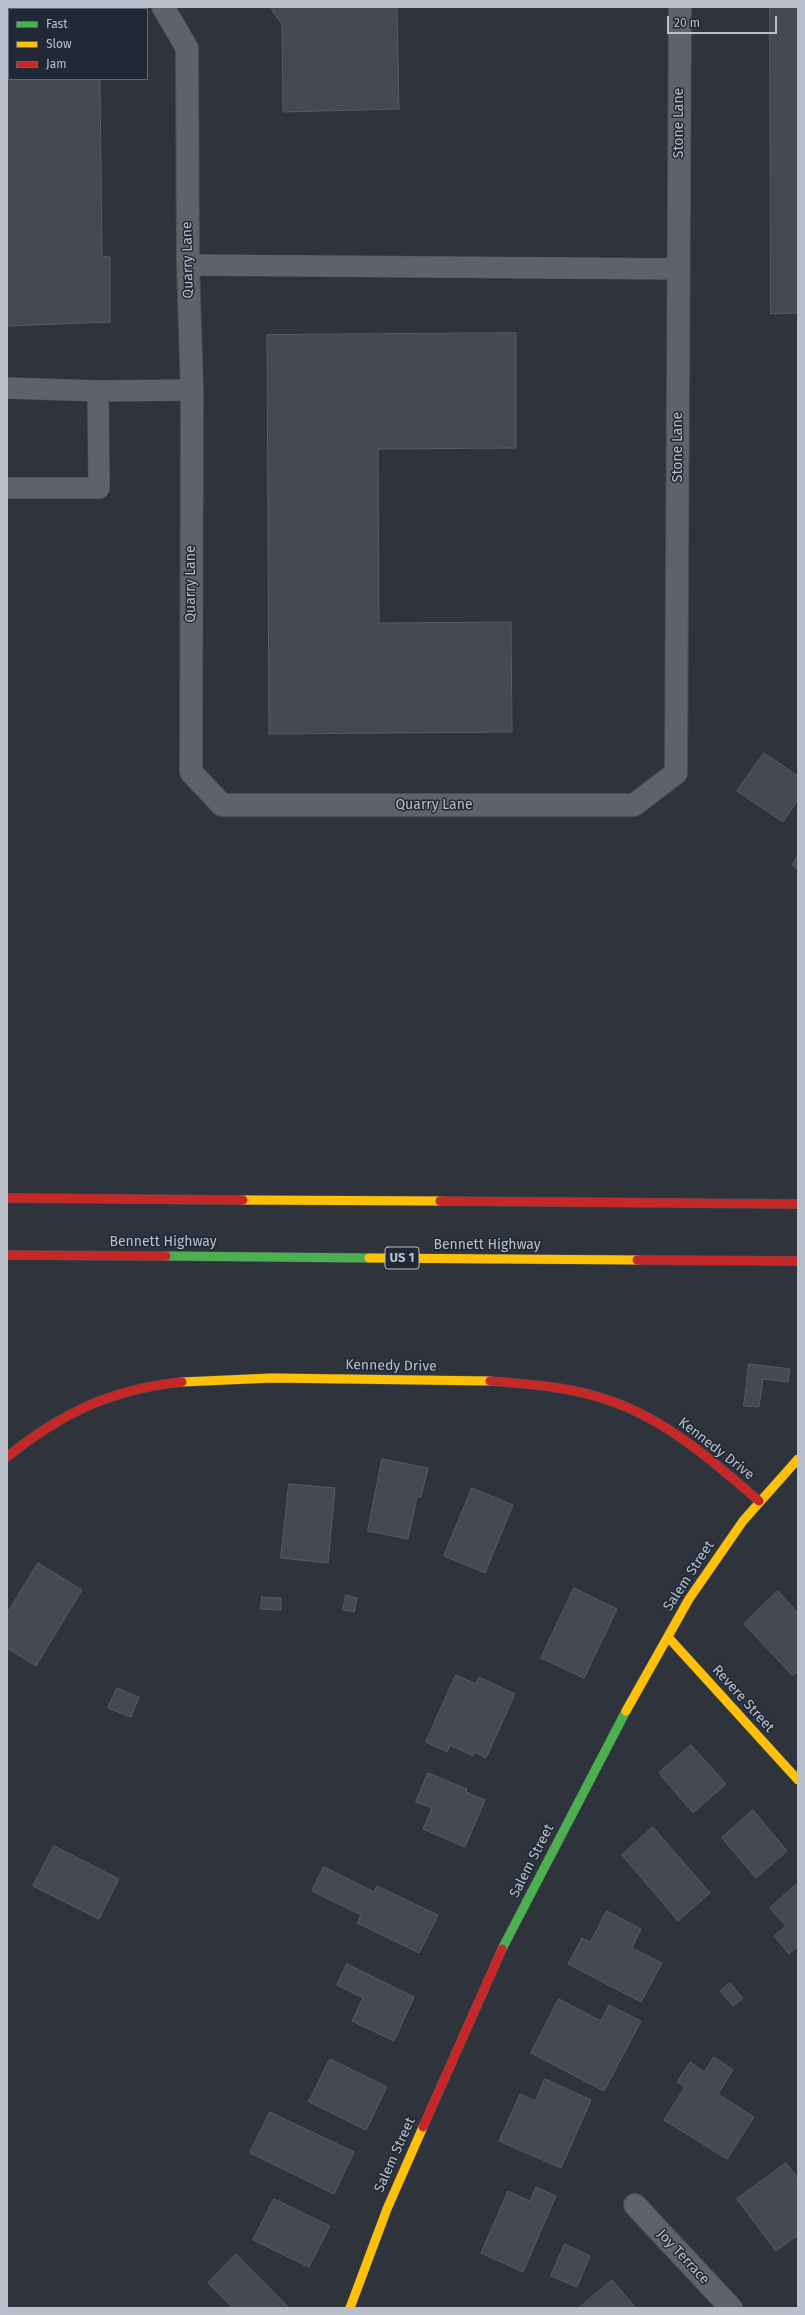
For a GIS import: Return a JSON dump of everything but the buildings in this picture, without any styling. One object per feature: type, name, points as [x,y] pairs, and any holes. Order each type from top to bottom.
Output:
[{"type":"main road","points":[[7,1198],[798,1204]]},
{"type":"main road","name":"Bennett Highway","points":[[7,1255],[798,1261]]},
{"type":"main road","name":"Kennedy Drive","points":[[7,1457],[47,1427],[88,1405],[136,1390],[181,1383],[323,1379],[511,1384],[586,1394],[633,1409],[677,1435],[759,1501]]},
{"type":"main road","name":"Salem Street","points":[[350,2308],[387,2208],[502,1950],[614,1732],[694,1593],[743,1521],[759,1501],[798,1459]]},
{"type":"main road","name":"Revere Street","points":[[668,1637],[798,1780]]},
{"type":"street","name":"Quarry Lane","points":[[163,7],[187,48],[188,265],[192,390],[191,772],[222,805],[574,805]]},
{"type":"street","name":"Stone Lane","points":[[574,805],[634,805],[676,773],[680,7]]},
{"type":"street","name":"Joy Terrace","points":[[635,2205],[731,2308]]},
{"type":"lane","points":[[188,265],[679,269]]},
{"type":"lane","points":[[7,388],[98,391],[192,390]]},
{"type":"lane","points":[[7,488],[99,488],[98,391]]},
{"type":"traffic: fast","points":[[166,1256],[369,1258]]},
{"type":"traffic: fast","points":[[502,1949],[626,1711]]},
{"type":"traffic: slow","points":[[243,1200],[440,1201]]},
{"type":"traffic: slow","points":[[369,1258],[637,1260]]},
{"type":"traffic: slow","points":[[182,1382],[272,1378],[490,1381]]},
{"type":"traffic: slow","points":[[626,1711],[689,1599],[743,1521],[798,1459]]},
{"type":"traffic: slow","points":[[668,1637],[798,1780]]},
{"type":"traffic: slow","points":[[350,2308],[387,2209],[423,2127]]},
{"type":"traffic: jam","points":[[7,1198],[243,1200]]},
{"type":"traffic: jam","points":[[440,1201],[798,1204]]},
{"type":"traffic: jam","points":[[7,1255],[166,1256]]},
{"type":"traffic: jam","points":[[637,1260],[798,1261]]},
{"type":"traffic: jam","points":[[490,1381],[566,1389],[596,1396],[632,1409],[671,1431],[690,1444],[759,1501]]},
{"type":"traffic: jam","points":[[7,1457],[27,1441],[47,1428],[88,1406],[133,1390],[182,1382]]},
{"type":"traffic: jam","points":[[423,2127],[502,1949]]}]
